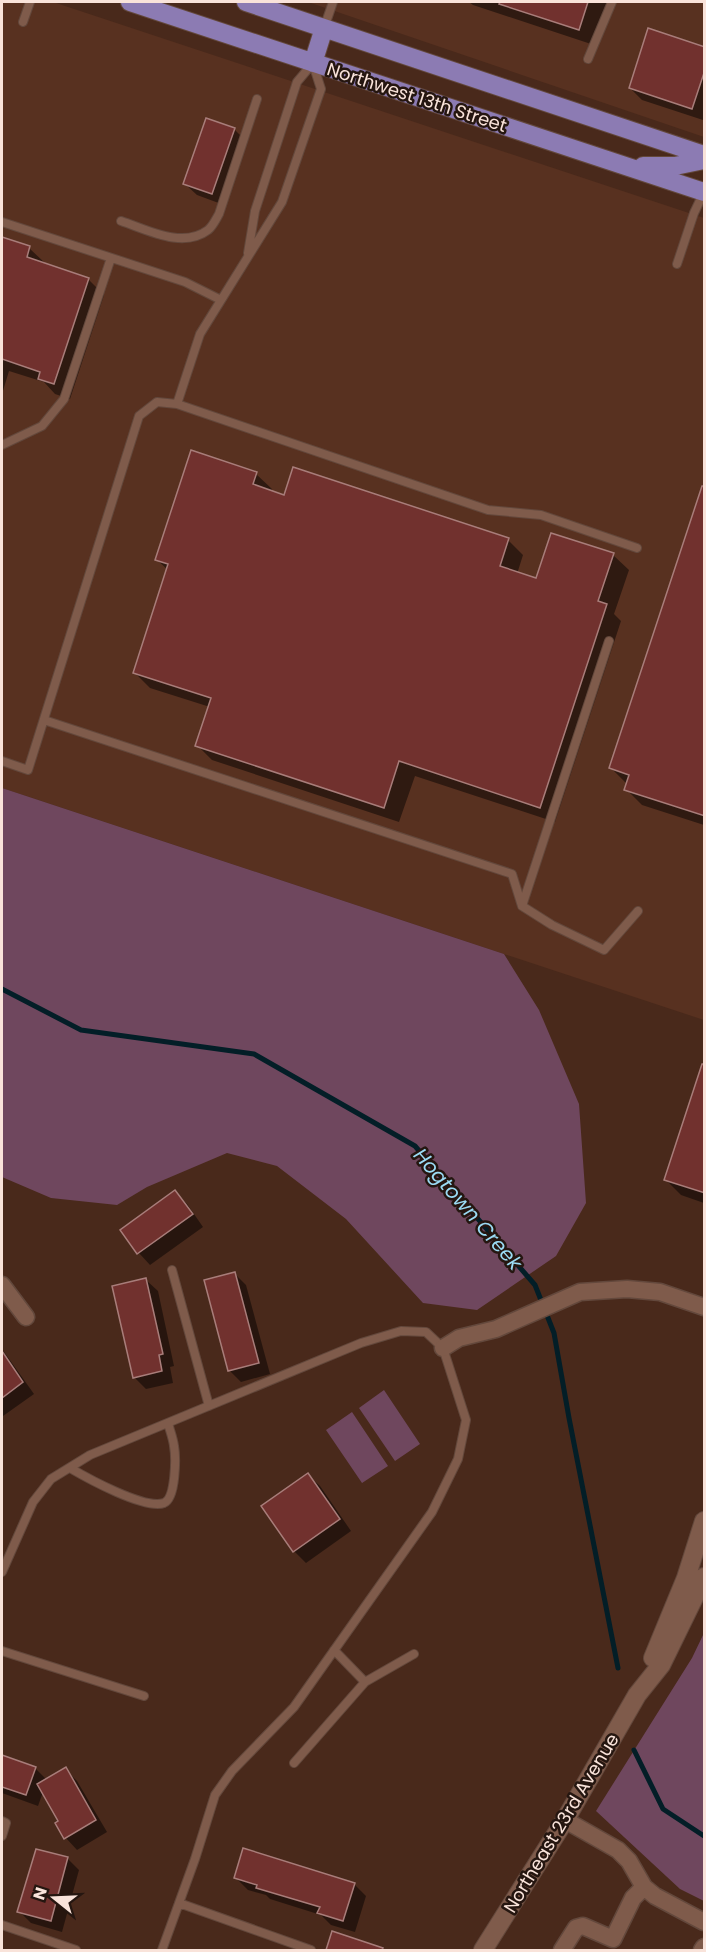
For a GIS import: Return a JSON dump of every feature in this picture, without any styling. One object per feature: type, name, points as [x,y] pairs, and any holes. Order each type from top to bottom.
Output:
[{"type":"main road","name":"Northwest 13th Street","points":[[130,2],[704,192]]},
{"type":"main road","name":"Northwest 13th Street","points":[[246,2],[705,155]]},
{"type":"main road","points":[[313,63],[324,28]]},
{"type":"main road","points":[[627,166],[675,166],[705,160]]},
{"type":"street","points":[[2,1285],[26,1317]]},
{"type":"street","points":[[442,1348],[459,1338],[496,1329],[580,1292],[627,1289],[660,1292],[705,1307]]},
{"type":"street","name":"Northeast 23rd Avenue","points":[[483,1950],[565,1820],[637,1695],[686,1578],[705,1521]]},
{"type":"street","name":"Northeast 23rd Avenue","points":[[637,1695],[661,1665],[705,1577]]},
{"type":"street","points":[[565,1820],[618,1850],[629,1861],[644,1887],[663,1901],[705,1922]]},
{"type":"street","points":[[562,1950],[576,1929],[583,1926],[615,1945],[633,1898],[644,1887]]},
{"type":"street","points":[[702,1950],[705,1947]]},
{"type":"lane","points":[[23,22],[30,2]]},
{"type":"lane","points":[[324,28],[333,2]]},
{"type":"lane","points":[[588,59],[612,2]]},
{"type":"lane","points":[[247,256],[255,211],[297,82],[313,63]]},
{"type":"lane","points":[[177,404],[200,334],[282,202],[321,89],[313,63]]},
{"type":"lane","points":[[121,221],[169,237],[194,238],[210,228],[219,214],[257,99]]},
{"type":"lane","points":[[677,264],[694,213],[704,192]]},
{"type":"lane","points":[[2,222],[185,282],[221,300]]},
{"type":"lane","points":[[2,445],[42,426],[64,399],[111,258]]},
{"type":"lane","points":[[2,762],[28,770],[139,416],[157,402],[177,404],[488,510],[541,515],[637,548]]},
{"type":"lane","points":[[522,906],[609,641]]},
{"type":"lane","points":[[44,720],[512,874],[522,906],[552,925],[604,950],[638,911]]},
{"type":"lane","points":[[172,1270],[209,1406]]},
{"type":"lane","points":[[2,1572],[33,1502],[51,1479],[90,1455],[360,1343],[401,1331],[426,1332],[442,1348],[466,1420],[459,1459],[432,1512],[294,1707],[232,1771],[215,1795],[162,1950]]},
{"type":"lane","points":[[70,1468],[100,1485],[140,1500],[156,1504],[164,1503],[171,1493],[175,1463],[174,1446],[168,1423]]},
{"type":"lane","points":[[334,1650],[365,1682]]},
{"type":"lane","points":[[2,1651],[144,1696]]},
{"type":"lane","points":[[294,1763],[365,1682],[414,1654]]},
{"type":"lane","points":[[2,1821],[6,1823],[2,1836]]},
{"type":"lane","points":[[179,1903],[311,1950]]},
{"type":"lane","points":[[2,1925],[76,1950]]},
{"type":"shaded area","points":[[2,2],[53,2],[704,218],[704,1020],[2,788]]},
{"type":"shaded area","points":[[308,2],[704,2],[704,137]]},
{"type":"shaded area","points":[[2,788],[504,954],[539,1010],[579,1104],[586,1203],[556,1256],[477,1310],[423,1303],[346,1219],[277,1166],[227,1153],[147,1187],[117,1205],[51,1198],[2,1177]]},
{"type":"shaded area","points":[[384,1390],[420,1444],[395,1461],[359,1408]]},
{"type":"shaded area","points":[[352,1412],[388,1466],[362,1483],[326,1430]]},
{"type":"shaded area","points":[[704,1633],[704,1901],[680,1889],[596,1811],[692,1658]]},
{"type":"building","points":[[500,2],[588,2],[579,30],[499,4]]},
{"type":"building","points":[[648,28],[705,47],[705,70],[692,109],[629,88]]},
{"type":"building","points":[[206,118],[235,128],[212,194],[183,184]]},
{"type":"building","points":[[2,237],[30,246],[27,257],[89,278],[54,384],[38,379],[40,372],[2,359]]},
{"type":"building","points":[[191,450],[257,472],[253,484],[284,495],[293,467],[509,538],[500,566],[536,578],[551,533],[614,553],[598,601],[607,604],[540,808],[399,761],[384,808],[195,746],[211,698],[133,673],[168,564],[155,560]]},
{"type":"building","points":[[702,486],[705,486],[705,816],[624,790],[629,775],[609,768]]},
{"type":"building","points":[[702,1064],[705,1064],[705,1193],[664,1180]]},
{"type":"building","points":[[175,1190],[193,1214],[137,1254],[120,1230]]},
{"type":"building","points":[[235,1272],[259,1363],[228,1371],[204,1280]]},
{"type":"building","points":[[146,1278],[163,1354],[159,1355],[162,1371],[133,1378],[112,1286]]},
{"type":"building","points":[[2,1351],[23,1382],[2,1398]]},
{"type":"building","points":[[308,1473],[340,1519],[293,1552],[261,1506]]},
{"type":"building","points":[[2,1755],[36,1767],[26,1795],[2,1787]]},
{"type":"building","points":[[66,1767],[96,1820],[64,1839],[55,1823],[58,1821],[37,1784]]},
{"type":"building","points":[[243,1848],[355,1883],[343,1921],[317,1913],[320,1907],[256,1888],[257,1885],[234,1878]]},
{"type":"building","points":[[36,1849],[68,1857],[51,1921],[17,1912]]},
{"type":"building","points":[[332,1931],[383,1948],[382,1950],[326,1950]]},
{"type":"waterway","name":"Hogtown Creek","points":[[2,989],[81,1030],[254,1054],[415,1146],[535,1285],[554,1333],[618,1668]]},
{"type":"waterway","name":"Hogtown Creek","points":[[634,1750],[663,1809],[704,1836]]}]
